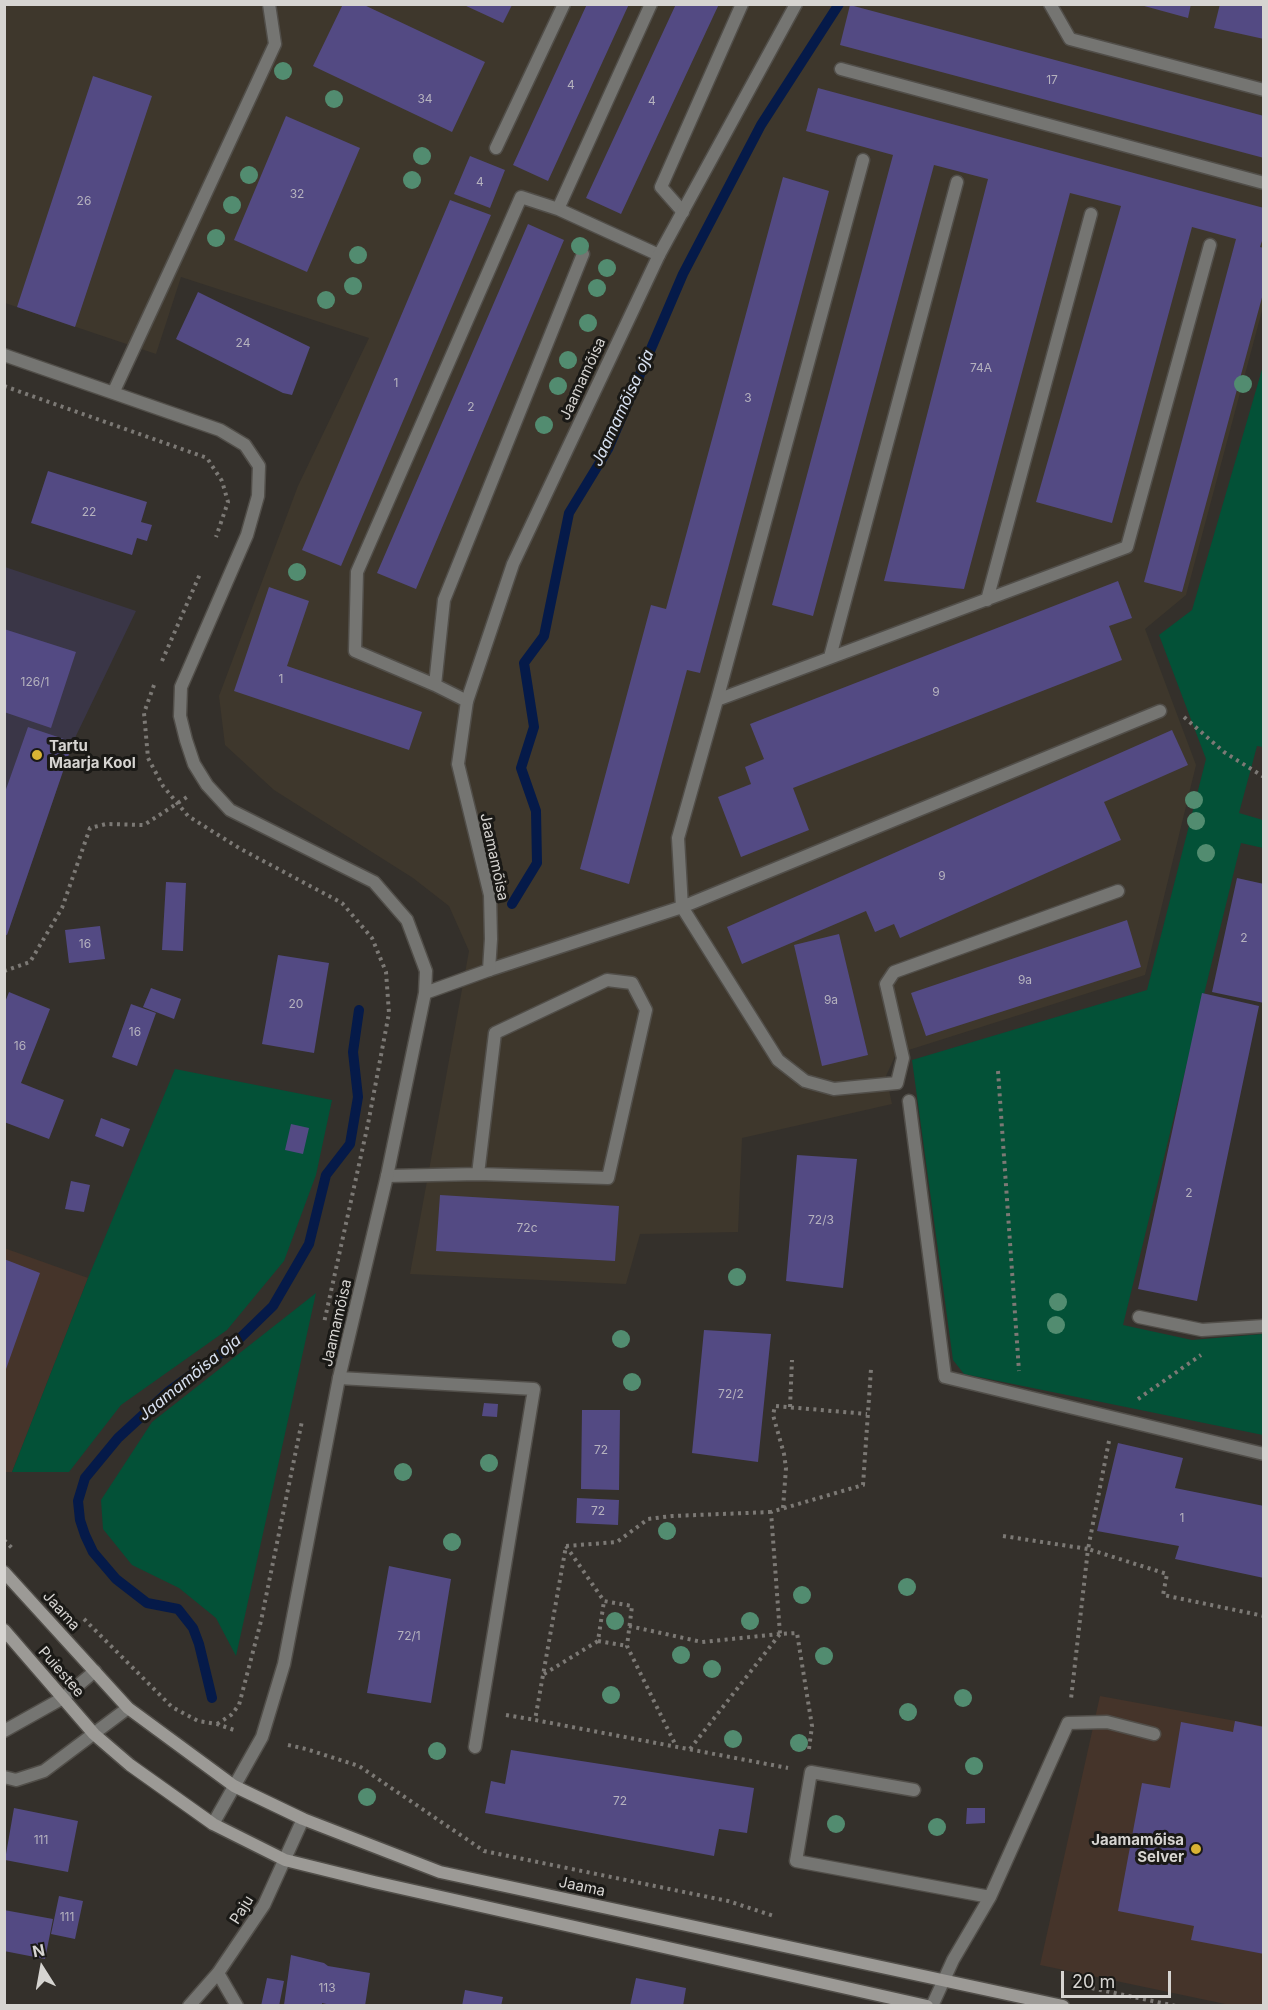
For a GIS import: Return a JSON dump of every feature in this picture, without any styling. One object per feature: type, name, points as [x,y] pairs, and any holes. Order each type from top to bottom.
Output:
[{"type":"main road","name":"Jaama","points":[[4,1572],[128,1708],[234,1786],[303,1819],[441,1872],[1063,2006]]},
{"type":"main road","name":"Puiestee","points":[[4,1630],[94,1734]]},
{"type":"main road","points":[[94,1734],[130,1766],[213,1824],[285,1860],[927,2006]]},
{"type":"street","points":[[496,148],[564,4]]},
{"type":"street","points":[[558,209],[651,4]]},
{"type":"street","points":[[683,212],[661,187],[742,4]]},
{"type":"street","name":"Jaamamõisa","points":[[489,970],[490,895],[458,764],[467,701],[513,564],[659,255],[796,4]]},
{"type":"street","points":[[1050,4],[1070,39],[1263,90]]},
{"type":"street","points":[[114,391],[274,44],[272,8]]},
{"type":"street","points":[[842,69],[1263,183]]},
{"type":"street","points":[[863,160],[678,838],[682,907],[778,1060],[805,1081],[834,1089],[897,1083],[903,1058],[886,984],[894,972],[1118,891]]},
{"type":"street","points":[[830,657],[957,182]]},
{"type":"street","points":[[467,701],[356,651],[357,573],[521,197],[558,209],[659,255]]},
{"type":"street","points":[[987,600],[1091,214]]},
{"type":"street","points":[[717,700],[1126,547],[1210,244]]},
{"type":"street","points":[[435,685],[444,600],[583,254]]},
{"type":"street","name":"Jaamamõisa","points":[[4,355],[114,391],[220,430],[245,445],[259,466],[258,496],[247,535],[181,687],[180,716],[194,764],[207,785],[230,810],[374,882],[407,920],[426,971],[425,993],[387,1176],[339,1378],[284,1664],[262,1737],[213,1824]]},
{"type":"street","points":[[425,993],[682,907],[1160,711]]},
{"type":"street","points":[[387,1176],[478,1174],[608,1178],[646,1010],[632,983],[607,980],[495,1033],[478,1174]]},
{"type":"street","points":[[909,1101],[945,1377],[1114,1416],[1263,1454]]},
{"type":"street","points":[[1139,1317],[1202,1330],[1263,1326]]},
{"type":"street","points":[[339,1378],[534,1389],[475,1747]]},
{"type":"street","points":[[4,1731],[63,1698],[95,1671]]},
{"type":"street","points":[[4,1777],[16,1780],[44,1770],[128,1708]]},
{"type":"street","points":[[932,2006],[953,1960],[990,1897],[1068,1724],[1107,1722],[1154,1734]]},
{"type":"street","points":[[914,1790],[810,1772],[796,1861],[990,1897]]},
{"type":"street","name":"Paju","points":[[189,2006],[218,1973],[264,1905],[303,1819]]},
{"type":"street","points":[[218,1973],[237,2006]]},
{"type":"path","points":[[4,386],[207,458],[222,481],[228,502],[215,540]]},
{"type":"path","points":[[161,664],[201,571]]},
{"type":"path","points":[[154,684],[144,713],[148,758],[164,786],[188,816],[239,848],[342,903],[372,938],[386,972],[388,1013],[368,1124],[322,1332]]},
{"type":"path","points":[[1160,711],[1182,715],[1224,752],[1257,771],[1263,777]]},
{"type":"path","points":[[4,971],[30,963],[62,908],[90,828],[106,824],[144,825],[207,785]]},
{"type":"path","points":[[998,1071],[1021,1396]]},
{"type":"path","points":[[1068,1724],[1088,1549],[1114,1416],[1201,1355]]},
{"type":"path","points":[[790,1407],[792,1360]]},
{"type":"path","points":[[566,1546],[617,1542],[648,1520],[672,1516],[771,1512],[862,1485],[871,1369]]},
{"type":"path","points":[[783,1508],[786,1468],[773,1415],[775,1406],[868,1414]]},
{"type":"path","points":[[217,1724],[231,1715],[240,1705],[261,1621],[304,1413]]},
{"type":"path","points":[[690,1749],[780,1634],[771,1512]]},
{"type":"path","points":[[1003,1536],[1088,1549],[1167,1574],[1163,1595],[1263,1616]]},
{"type":"path","points":[[4,1540],[12,1548]]},
{"type":"path","points":[[566,1546],[604,1601],[598,1641]]},
{"type":"path","points":[[566,1546],[534,1720],[810,1772],[808,1749],[812,1726],[797,1633],[702,1642],[629,1626]]},
{"type":"path","points":[[604,1601],[632,1606],[627,1646],[677,1747]]},
{"type":"path","points":[[81,1616],[172,1707],[198,1721],[234,1730]]},
{"type":"path","points":[[543,1675],[598,1641],[627,1646]]},
{"type":"path","points":[[288,1745],[359,1766],[484,1851],[728,1901],[780,1918]]},
{"type":"path","points":[[1066,1983],[1176,2006]]},
{"type":"shaded area","points":[[5,5],[1263,5],[1263,307],[1186,595],[1145,629],[1196,765],[1145,975],[896,1054],[886,1076],[892,1104],[742,1138],[738,1232],[640,1234],[626,1284],[410,1274],[469,951],[449,906],[413,878],[274,790],[225,745],[219,696],[298,486],[369,338],[181,277],[156,354],[5,303]]},
{"type":"shaded area","name":"Tartu Maarja Kool","points":[[5,567],[136,611],[73,742],[5,936]]},
{"type":"shaded area","points":[[4,1248],[88,1278],[12,1472],[4,1472]]},
{"type":"shaded area","points":[[1100,1696],[1263,1726],[1263,2005],[1230,2005],[1040,1965]]},
{"type":"green space","points":[[1263,366],[1263,747],[1257,746],[1239,813],[1263,820],[1263,848],[1241,843],[1123,1325],[1192,1340],[1263,1334],[1263,1435],[964,1374],[953,1360],[912,1060],[1147,990],[1206,759],[1159,635],[1192,610]]},
{"type":"green space","points":[[175,1069],[332,1100],[316,1175],[284,1261],[227,1330],[121,1405],[69,1472],[12,1472],[88,1278]]},
{"type":"green space","points":[[316,1293],[236,1656],[216,1618],[179,1588],[132,1565],[103,1529],[101,1500],[152,1422]]},
{"type":"building","points":[[343,4],[362,4],[485,62],[452,132],[313,66]]},
{"type":"building","points":[[587,4],[629,4],[548,181],[513,165]]},
{"type":"building","points":[[676,4],[719,4],[621,214],[586,198]]},
{"type":"building","points":[[1137,4],[1191,4],[1188,18]]},
{"type":"building","points":[[1220,4],[1264,4],[1264,39],[1214,28]]},
{"type":"building","points":[[464,5],[512,5],[503,23]]},
{"type":"building","points":[[850,5],[1264,116],[1264,158],[840,45]]},
{"type":"building","points":[[93,76],[152,96],[75,327],[17,307]]},
{"type":"building","points":[[818,88],[1264,208],[1264,235],[1260,247],[1264,248],[1264,290],[1182,592],[1144,582],[1236,239],[1192,227],[1112,523],[1036,502],[1121,206],[1070,193],[964,589],[884,581],[988,179],[934,165],[813,616],[772,605],[893,155],[806,131]]},
{"type":"building","points":[[286,116],[360,148],[307,272],[234,240]]},
{"type":"building","points":[[470,156],[505,170],[490,208],[454,194]]},
{"type":"building","points":[[783,177],[829,191],[700,673],[687,670],[629,884],[580,869],[651,605],[666,609]]},
{"type":"building","points":[[450,200],[491,215],[341,566],[302,550]]},
{"type":"building","points":[[528,224],[564,240],[416,589],[377,573]]},
{"type":"building","points":[[198,292],[310,347],[292,395],[283,393],[176,339]]},
{"type":"building","points":[[48,471],[147,502],[141,522],[152,525],[147,541],[137,538],[132,555],[31,523]]},
{"type":"building","points":[[1118,581],[1132,618],[1109,626],[1122,660],[793,788],[809,830],[741,857],[718,797],[751,784],[745,767],[764,759],[750,724]]},
{"type":"building","points":[[269,587],[309,601],[287,666],[422,712],[409,750],[234,691]]},
{"type":"building","points":[[4,629],[76,652],[51,728],[4,712]]},
{"type":"building","points":[[28,727],[73,742],[7,935],[4,934],[4,795]]},
{"type":"building","points":[[1172,730],[1188,765],[1104,802],[1121,840],[900,938],[894,924],[875,932],[866,911],[742,964],[727,927]]},
{"type":"building","points":[[1237,878],[1264,884],[1264,1003],[1212,992]]},
{"type":"building","points":[[166,882],[186,883],[183,951],[162,950]]},
{"type":"building","points":[[1127,920],[1141,967],[926,1036],[911,993]]},
{"type":"building","points":[[100,926],[105,959],[69,963],[65,930]]},
{"type":"building","points":[[839,934],[868,1055],[822,1066],[794,945]]},
{"type":"building","points":[[278,955],[329,963],[314,1053],[262,1044]]},
{"type":"building","points":[[151,988],[181,999],[174,1019],[143,1007]]},
{"type":"building","points":[[9,992],[50,1009],[21,1083],[64,1100],[49,1139],[4,1122],[4,1005]]},
{"type":"building","points":[[1202,993],[1259,1006],[1197,1301],[1138,1289]]},
{"type":"building","points":[[131,1004],[156,1013],[137,1066],[112,1057]]},
{"type":"building","points":[[101,1118],[130,1129],[123,1147],[95,1136]]},
{"type":"building","points":[[291,1124],[309,1128],[303,1154],[285,1150]]},
{"type":"building","points":[[797,1155],[857,1159],[843,1288],[786,1281]]},
{"type":"building","points":[[71,1181],[90,1185],[84,1212],[65,1209]]},
{"type":"building","points":[[440,1195],[619,1206],[615,1261],[436,1251]]},
{"type":"building","points":[[4,1259],[40,1273],[5,1372],[4,1372]]},
{"type":"building","points":[[704,1330],[771,1334],[758,1462],[692,1453]]},
{"type":"building","points":[[484,1403],[498,1404],[497,1417],[482,1416]]},
{"type":"building","points":[[582,1410],[620,1410],[619,1490],[581,1489]]},
{"type":"building","points":[[1118,1443],[1183,1458],[1175,1488],[1264,1506],[1264,1578],[1175,1559],[1179,1546],[1097,1531]]},
{"type":"building","points":[[577,1498],[619,1500],[618,1525],[576,1523]]},
{"type":"building","points":[[389,1566],[451,1579],[431,1703],[367,1693]]},
{"type":"building","name":"Jaamamõisa Selver","points":[[1235,1721],[1264,1727],[1264,1954],[1191,1940],[1194,1926],[1118,1911],[1142,1783],[1170,1788],[1181,1722],[1233,1732]]},
{"type":"building","points":[[511,1750],[754,1788],[747,1833],[719,1829],[714,1856],[485,1813],[491,1781],[505,1784]]},
{"type":"building","points":[[14,1808],[78,1821],[68,1872],[5,1860]]},
{"type":"building","points":[[967,1808],[985,1808],[985,1823],[966,1824]]},
{"type":"building","points":[[59,1896],[83,1901],[75,1939],[51,1934]]},
{"type":"building","points":[[4,1910],[53,1919],[45,1959],[4,1951]]},
{"type":"building","points":[[291,1955],[328,1966],[370,1973],[365,2006],[335,2006],[322,2003],[322,2006],[284,2005]]},
{"type":"building","points":[[267,1978],[284,1981],[279,2006],[261,2006]]},
{"type":"building","points":[[636,1978],[686,1988],[683,2006],[630,2006]]},
{"type":"building","points":[[465,1990],[503,1997],[501,2006],[462,2006]]},
{"type":"waterway","name":"Jaamamõisa oja","points":[[512,904],[537,863],[536,811],[521,768],[534,727],[524,663],[544,636],[569,513],[608,449],[683,274],[761,125],[839,4]]},
{"type":"waterway","name":"Jaamamõisa oja","points":[[212,1698],[193,1628],[178,1609],[147,1603],[116,1579],[93,1552],[80,1520],[78,1501],[85,1478],[118,1438],[169,1391],[235,1343],[273,1306],[309,1244],[326,1175],[350,1144],[358,1097],[353,1052],[359,1010]]},
{"type":"place","name":"Tartu Maarja Kool","points":[[37,755]]},
{"type":"place","name":"Jaamamõisa Selver","points":[[1196,1849]]}]
